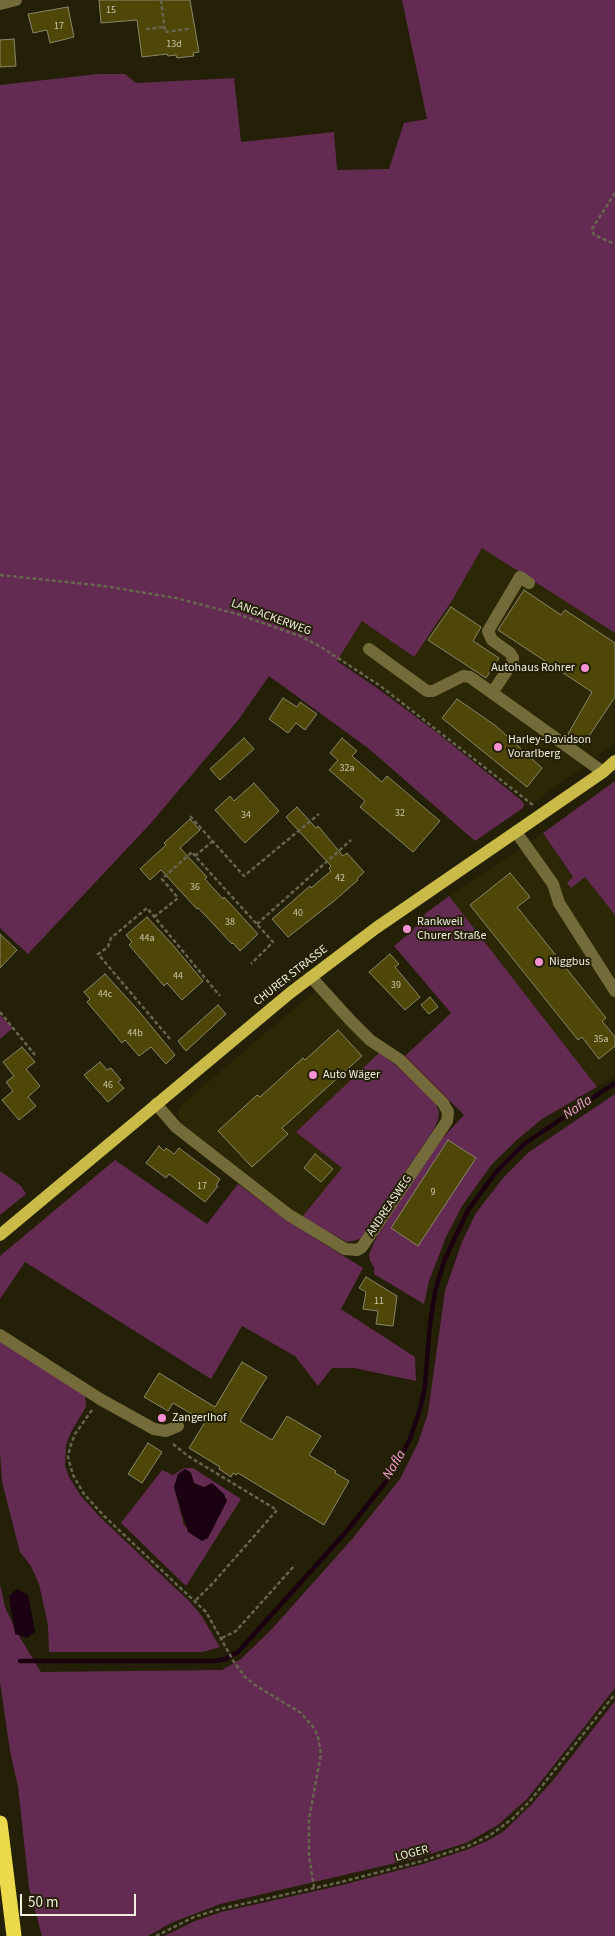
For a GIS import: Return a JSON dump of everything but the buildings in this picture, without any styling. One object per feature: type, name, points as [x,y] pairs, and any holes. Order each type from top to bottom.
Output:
[{"type":"highway","points":[[0,1823],[14,1936]]},
{"type":"main road","name":"CHURER STRASSE","points":[[0,1235],[311,977],[431,889],[604,772],[615,761]]},
{"type":"street","points":[[0,4],[16,0]]},
{"type":"street","points":[[492,693],[512,664],[513,658],[510,653],[492,640],[488,631],[520,577],[530,583]]},
{"type":"street","points":[[369,649],[427,691],[433,691],[463,676],[470,677],[604,772]]},
{"type":"street","points":[[516,832],[553,884],[559,903],[615,991]]},
{"type":"street","name":"ANDREASWEG","points":[[156,1104],[176,1127],[288,1214],[345,1249],[357,1250],[362,1247],[447,1121],[448,1112],[443,1103],[400,1060],[370,1040],[311,977]]},
{"type":"street","points":[[0,1335],[100,1399],[154,1429],[172,1429]]},
{"type":"path","points":[[162,0],[165,32],[188,29],[188,32]]},
{"type":"path","points":[[147,30],[147,28],[164,26]]},
{"type":"path","points":[[615,193],[592,229],[594,235],[615,244]]},
{"type":"path","name":"LANGACKERWEG","points":[[0,575],[104,586],[168,596],[245,617],[300,636],[321,647],[379,685],[505,781],[542,814]]},
{"type":"path","points":[[190,816],[244,876],[319,814]]},
{"type":"path","points":[[256,925],[351,840]]},
{"type":"path","points":[[195,856],[212,841]]},
{"type":"path","points":[[154,917],[178,898],[162,879],[192,852],[273,942],[251,964]]},
{"type":"path","points":[[286,899],[290,903]]},
{"type":"path","points":[[170,1039],[98,954],[108,947],[111,938],[147,908],[220,996]]},
{"type":"path","points":[[241,915],[244,912]]},
{"type":"path","points":[[0,1012],[35,1055]]},
{"type":"path","points":[[100,1399],[75,1434],[68,1456],[73,1475],[84,1494],[104,1516],[206,1612],[234,1662],[245,1676],[255,1685],[301,1713],[314,1728],[318,1737],[321,1763],[311,1808],[309,1835],[314,1888]]},
{"type":"path","points":[[172,1429],[171,1441],[181,1452],[277,1510],[214,1584],[195,1601]]},
{"type":"path","points":[[222,1638],[236,1630],[295,1566]]},
{"type":"path","name":"LOGER","points":[[156,1936],[194,1917],[220,1908],[314,1888],[422,1861],[468,1846],[488,1836],[512,1819],[530,1801],[552,1776],[615,1694]]},
{"type":"shaded area","points":[[402,0],[615,0],[615,633],[482,548],[453,599],[414,657],[362,621],[337,661],[435,731],[521,800],[524,804],[523,808],[475,841],[368,748],[269,676],[239,719],[151,823],[28,954],[0,928],[0,85],[98,74],[125,74],[136,83],[234,78],[241,142],[334,132],[337,170],[389,169],[404,123],[427,119]]},
{"type":"shaded area","points":[[482,548],[615,633],[615,742],[577,772],[532,803],[437,728],[339,658],[362,621],[413,657],[453,599]]},
{"type":"shaded area","points":[[615,781],[615,915],[585,877],[571,888],[567,883],[573,877],[543,833]]},
{"type":"shaded area","points":[[543,833],[573,878],[570,888],[585,877],[615,915],[615,1076],[597,1087],[449,896]]},
{"type":"shaded area","points":[[449,896],[597,1087],[542,1119],[492,1164],[462,1206],[446,1237],[429,1281],[424,1304],[374,1274],[374,1267],[370,1261],[369,1254],[378,1234],[438,1143],[464,1115],[405,1056],[451,1013],[394,946],[412,931],[426,913]]},
{"type":"shaded area","points":[[320,987],[384,1049],[296,1131],[342,1168],[302,1217],[182,1125],[178,1113],[182,1104]]},
{"type":"shaded area","points":[[0,1015],[13,1028],[0,1039]]},
{"type":"shaded area","points":[[379,1053],[397,1066],[436,1104],[439,1112],[438,1120],[434,1129],[361,1238],[347,1242],[302,1217],[342,1168],[296,1132]]},
{"type":"shaded area","points":[[615,1094],[615,1688],[527,1799],[498,1825],[466,1843],[421,1857],[220,1904],[171,1923],[148,1936],[42,1936],[29,1888],[18,1787],[10,1751],[0,1682],[0,1584],[5,1607],[16,1631],[41,1672],[222,1670],[241,1659],[271,1630],[353,1538],[400,1479],[418,1443],[428,1413],[445,1291],[462,1242],[476,1213],[503,1178],[529,1152]]},
{"type":"shaded area","points":[[115,1160],[207,1224],[238,1184],[286,1220],[363,1268],[341,1309],[415,1357],[416,1381],[354,1368],[332,1368],[318,1386],[295,1356],[242,1326],[211,1379],[25,1262],[0,1299],[0,1256]]},
{"type":"shaded area","points":[[0,1171],[21,1186],[26,1194],[0,1215]]},
{"type":"shaded area","points":[[0,1340],[85,1396],[86,1407],[71,1432],[66,1445],[65,1466],[69,1477],[81,1496],[101,1518],[188,1600],[201,1615],[220,1647],[203,1652],[49,1652],[48,1625],[39,1584],[31,1566],[20,1552],[2,1482],[0,1452]]},
{"type":"shaded area","points":[[184,1468],[193,1468],[241,1499],[186,1586],[121,1523],[162,1470],[173,1475]],"holes":[[[185,1469],[191,1473],[194,1483],[227,1501],[202,1541],[184,1525],[174,1487],[178,1474]]]},
{"type":"shaded area","points":[[185,1469],[191,1473],[194,1483],[204,1487],[212,1483],[224,1494],[227,1501],[208,1538],[202,1541],[188,1532],[174,1487],[178,1474]]},
{"type":"shaded area","points":[[17,1589],[28,1595],[35,1632],[27,1638],[15,1634],[9,1596]]},
{"type":"shaded area","points":[[615,1701],[615,1936],[164,1936],[195,1921],[221,1912],[338,1886],[423,1864],[469,1849],[491,1839],[504,1831],[532,1804]]},
{"type":"waterway","name":"Nafla","points":[[20,1661],[215,1661],[225,1659],[238,1652],[346,1532],[392,1474],[410,1439],[420,1409],[425,1386],[430,1324],[435,1292],[444,1261],[468,1210],[497,1171],[524,1144],[615,1083]]},
{"type":"place","name":"Autohaus Rohrer","points":[[585,668]]},
{"type":"place","name":"Harley-Davidson Vorarlberg","points":[[498,747]]},
{"type":"place","name":"Rankweil Churer Straße","points":[[407,929]]},
{"type":"place","name":"Niggbus","points":[[539,962]]},
{"type":"place","name":"Auto Wäger","points":[[313,1075]]},
{"type":"place","name":"Zangerlhof","points":[[162,1418]]}]
